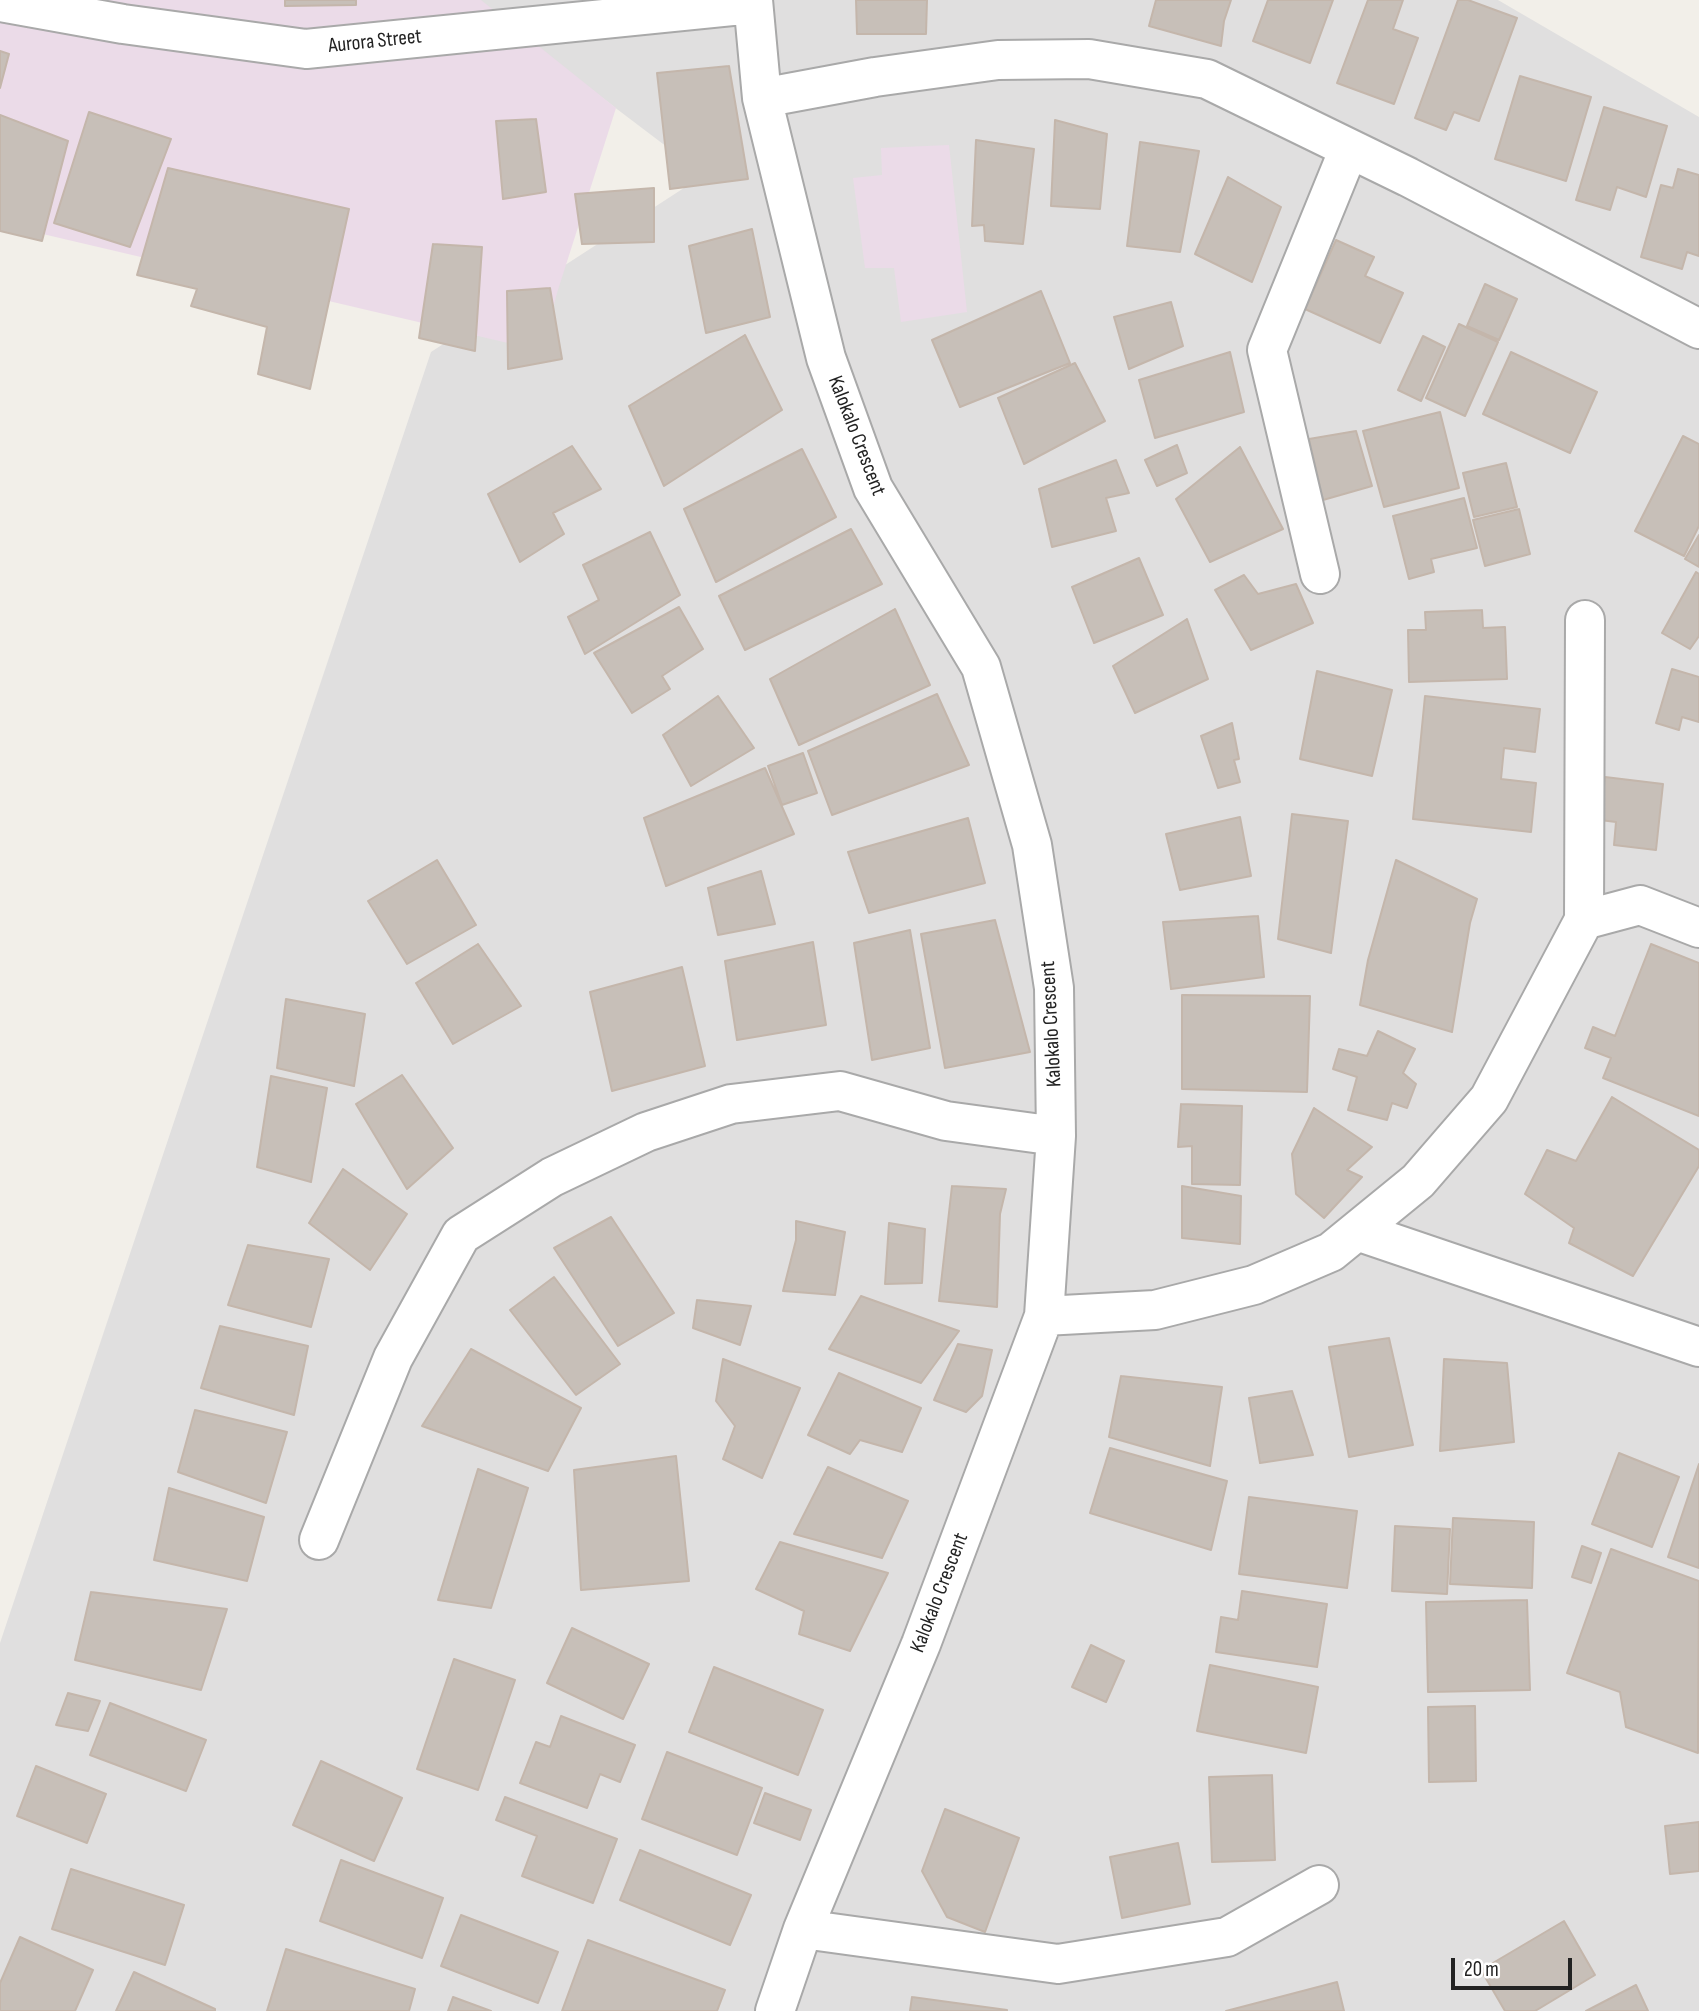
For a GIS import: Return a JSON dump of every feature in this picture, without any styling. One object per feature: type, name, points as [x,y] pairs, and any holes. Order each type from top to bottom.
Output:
[{"type":"street","points":[[485,0],[510,28]]},
{"type":"street","name":"Aurora Street","points":[[0,2],[123,24],[306,49],[752,2]]},
{"type":"street","name":"Kalokalo Crescent","points":[[752,2],[762,98],[826,358],[873,488],[981,667],[1032,845],[1054,988],[1056,1136],[1044,1316],[921,1644],[803,1929],[775,2011]]},
{"type":"street","points":[[762,98],[876,77],[998,60],[1089,59],[1207,79],[1699,329]]},
{"type":"street","points":[[1320,574],[1266,350],[1349,149]]},
{"type":"street","points":[[1044,1316],[1155,1310],[1254,1285],[1331,1252],[1418,1181],[1489,1099],[1584,920],[1585,620]]},
{"type":"street","points":[[1584,920],[1640,905],[1699,928]]},
{"type":"street","points":[[318,1540],[393,1359],[461,1235],[552,1177],[646,1132],[731,1104],[840,1091],[946,1121],[1056,1136]]},
{"type":"street","points":[[1357,1231],[1699,1347]]},
{"type":"street","points":[[803,1929],[1058,1964],[1227,1937],[1320,1885]]},
{"type":"shaded area","points":[[0,0],[481,0],[616,108],[557,293],[542,351],[0,224]]},
{"type":"shaded area","points":[[473,0],[1498,0],[1699,117],[1699,2011],[0,2011],[0,1643],[431,352],[704,175]]},
{"type":"shaded area","points":[[949,145],[967,312],[901,322],[894,268],[865,268],[853,178],[882,175],[881,148]]},
{"type":"building","points":[[285,0],[356,0],[356,5],[285,6]]},
{"type":"building","points":[[856,0],[927,0],[926,34],[857,34]]},
{"type":"building","points":[[1156,0],[1231,0],[1224,21],[1221,46],[1149,26]]},
{"type":"building","points":[[1268,0],[1333,0],[1310,63],[1253,41]]},
{"type":"building","points":[[1368,0],[1403,0],[1393,29],[1418,38],[1394,104],[1337,83]]},
{"type":"building","points":[[1458,0],[1468,0],[1517,18],[1479,121],[1454,112],[1446,130],[1415,118]]},
{"type":"building","points":[[0,51],[9,54],[0,88]]},
{"type":"building","points":[[729,66],[748,179],[670,189],[657,73]]},
{"type":"building","points":[[1520,76],[1591,97],[1566,181],[1495,159]]},
{"type":"building","points":[[1604,107],[1667,126],[1646,197],[1617,187],[1610,210],[1576,200]]},
{"type":"building","points":[[89,112],[171,139],[130,247],[54,223]]},
{"type":"building","points":[[0,115],[68,141],[42,241],[0,231]]},
{"type":"building","points":[[536,119],[546,192],[503,199],[496,121]]},
{"type":"building","points":[[1055,120],[1107,134],[1100,209],[1051,206]]},
{"type":"building","points":[[976,140],[1034,149],[1023,244],[985,241],[984,225],[972,226]]},
{"type":"building","points":[[1140,142],[1199,151],[1180,252],[1127,246]]},
{"type":"building","points":[[168,168],[349,209],[310,389],[258,374],[267,327],[191,306],[197,289],[137,275]]},
{"type":"building","points":[[1678,169],[1699,175],[1699,256],[1687,252],[1682,269],[1641,257],[1661,185],[1673,188]]},
{"type":"building","points":[[1228,177],[1281,207],[1252,282],[1195,254]]},
{"type":"building","points":[[654,188],[654,242],[582,244],[575,194]]},
{"type":"building","points":[[752,229],[770,317],[706,333],[689,246]]},
{"type":"building","points":[[1336,240],[1374,257],[1365,276],[1403,293],[1380,343],[1305,309]]},
{"type":"building","points":[[433,244],[482,247],[475,351],[419,338]]},
{"type":"building","points":[[1485,284],[1517,299],[1499,340],[1467,326]]},
{"type":"building","points":[[550,288],[562,359],[508,369],[507,291]]},
{"type":"building","points":[[1041,291],[1070,363],[960,407],[932,340]]},
{"type":"building","points":[[1171,302],[1183,346],[1129,369],[1114,317]]},
{"type":"building","points":[[1459,324],[1498,342],[1465,416],[1426,398]]},
{"type":"building","points":[[745,335],[782,410],[664,486],[629,406]]},
{"type":"building","points":[[1423,336],[1445,347],[1421,401],[1398,390]]},
{"type":"building","points":[[1230,352],[1244,412],[1155,438],[1139,380]]},
{"type":"building","points":[[1511,352],[1597,392],[1570,453],[1483,414]]},
{"type":"building","points":[[1075,363],[1105,421],[1024,464],[998,398]]},
{"type":"building","points":[[1440,412],[1459,488],[1384,507],[1363,431]]},
{"type":"building","points":[[1356,431],[1372,486],[1323,500],[1309,439]]},
{"type":"building","points":[[1683,436],[1699,444],[1699,526],[1684,556],[1635,531]]},
{"type":"building","points":[[1177,445],[1187,473],[1157,486],[1145,460]]},
{"type":"building","points":[[572,446],[601,489],[553,513],[564,534],[520,562],[488,494]]},
{"type":"building","points":[[1240,447],[1283,529],[1210,562],[1176,499]]},
{"type":"building","points":[[802,449],[836,517],[716,582],[684,509]]},
{"type":"building","points":[[1116,460],[1129,493],[1106,498],[1116,531],[1052,547],[1039,489]]},
{"type":"building","points":[[1506,463],[1517,507],[1474,517],[1463,473]]},
{"type":"building","points":[[1464,498],[1477,548],[1431,559],[1434,572],[1409,579],[1393,516]]},
{"type":"building","points":[[1519,509],[1530,554],[1485,566],[1473,520]]},
{"type":"building","points":[[851,529],[882,584],[745,650],[719,596]]},
{"type":"building","points":[[650,532],[680,595],[585,654],[568,617],[599,600],[583,565]]},
{"type":"building","points":[[1699,535],[1699,567],[1685,559]]},
{"type":"building","points":[[1139,558],[1163,615],[1094,643],[1072,587]]},
{"type":"building","points":[[1696,572],[1699,574],[1699,636],[1690,649],[1662,633]]},
{"type":"building","points":[[1244,575],[1258,594],[1296,584],[1313,623],[1251,650],[1215,590]]},
{"type":"building","points":[[679,607],[703,649],[662,676],[670,689],[632,713],[594,653]]},
{"type":"building","points":[[895,609],[930,685],[799,745],[770,679]]},
{"type":"building","points":[[1482,610],[1483,628],[1505,627],[1507,679],[1409,682],[1408,630],[1426,630],[1425,612]]},
{"type":"building","points":[[1187,619],[1208,679],[1135,713],[1113,666]]},
{"type":"building","points":[[1672,669],[1699,677],[1699,722],[1682,717],[1679,730],[1656,723]]},
{"type":"building","points":[[1317,671],[1392,690],[1372,776],[1300,759]]},
{"type":"building","points":[[937,694],[969,765],[832,815],[808,751]]},
{"type":"building","points":[[718,696],[754,748],[691,786],[663,735]]},
{"type":"building","points":[[1425,696],[1540,709],[1535,752],[1504,748],[1501,779],[1536,783],[1531,832],[1413,819]]},
{"type":"building","points":[[1232,723],[1239,759],[1234,760],[1240,782],[1218,788],[1201,736]]},
{"type":"building","points":[[803,753],[817,793],[782,805],[768,766]]},
{"type":"building","points":[[765,768],[794,834],[666,886],[644,818]]},
{"type":"building","points":[[1605,777],[1663,784],[1656,850],[1614,845],[1616,822],[1600,820]]},
{"type":"building","points":[[1292,814],[1348,821],[1331,953],[1278,939]]},
{"type":"building","points":[[1240,817],[1251,876],[1180,890],[1166,834]]},
{"type":"building","points":[[968,818],[985,883],[869,913],[848,852]]},
{"type":"building","points":[[437,860],[476,925],[407,964],[368,901]]},
{"type":"building","points":[[1396,860],[1477,899],[1470,923],[1452,1032],[1360,1005],[1368,960]]},
{"type":"building","points":[[761,871],[775,924],[718,935],[708,888]]},
{"type":"building","points":[[1258,916],[1264,977],[1171,989],[1163,922]]},
{"type":"building","points":[[995,920],[1030,1052],[945,1068],[921,934]]},
{"type":"building","points":[[910,930],[930,1048],[872,1060],[854,943]]},
{"type":"building","points":[[813,942],[826,1025],[737,1040],[725,961]]},
{"type":"building","points":[[478,944],[521,1006],[453,1044],[416,983]]},
{"type":"building","points":[[1651,944],[1699,963],[1699,1116],[1603,1078],[1611,1058],[1585,1048],[1593,1027],[1615,1036]]},
{"type":"building","points":[[682,967],[705,1066],[612,1091],[590,992]]},
{"type":"building","points":[[1182,995],[1310,996],[1307,1092],[1182,1089]]},
{"type":"building","points":[[286,999],[365,1014],[354,1086],[277,1068]]},
{"type":"building","points":[[1378,1031],[1415,1049],[1403,1073],[1416,1084],[1407,1108],[1392,1103],[1387,1120],[1348,1110],[1357,1077],[1333,1069],[1339,1049],[1367,1056]]},
{"type":"building","points":[[402,1075],[453,1148],[407,1189],[356,1104]]},
{"type":"building","points":[[271,1076],[327,1088],[311,1182],[257,1167]]},
{"type":"building","points":[[1612,1097],[1699,1150],[1699,1166],[1633,1276],[1569,1243],[1574,1228],[1525,1194],[1547,1150],[1576,1161]]},
{"type":"building","points":[[1181,1104],[1242,1106],[1240,1185],[1192,1184],[1192,1146],[1178,1147]]},
{"type":"building","points":[[1314,1108],[1372,1147],[1347,1170],[1362,1177],[1324,1218],[1296,1194],[1292,1154]]},
{"type":"building","points":[[343,1169],[407,1214],[370,1270],[309,1223]]},
{"type":"building","points":[[952,1186],[1006,1189],[1000,1214],[997,1307],[939,1301]]},
{"type":"building","points":[[1182,1186],[1241,1196],[1240,1244],[1182,1238]]},
{"type":"building","points":[[611,1217],[674,1313],[618,1346],[554,1248]]},
{"type":"building","points":[[796,1221],[845,1232],[835,1295],[783,1291],[796,1240]]},
{"type":"building","points":[[889,1223],[925,1229],[922,1283],[885,1284]]},
{"type":"building","points":[[248,1245],[329,1259],[311,1327],[228,1305]]},
{"type":"building","points":[[554,1277],[620,1364],[576,1395],[510,1310]]},
{"type":"building","points":[[861,1296],[959,1331],[921,1383],[829,1349]]},
{"type":"building","points":[[697,1300],[751,1306],[740,1345],[693,1328]]},
{"type":"building","points":[[220,1326],[308,1346],[294,1415],[201,1388]]},
{"type":"building","points":[[1389,1338],[1413,1445],[1349,1457],[1329,1347]]},
{"type":"building","points":[[958,1344],[992,1350],[982,1396],[966,1412],[934,1400]]},
{"type":"building","points":[[471,1349],[581,1408],[548,1471],[422,1426]]},
{"type":"building","points":[[723,1359],[800,1388],[762,1478],[723,1459],[735,1426],[716,1401]]},
{"type":"building","points":[[1444,1359],[1507,1363],[1514,1442],[1440,1451]]},
{"type":"building","points":[[839,1373],[921,1408],[902,1452],[860,1440],[850,1454],[808,1435]]},
{"type":"building","points":[[1121,1376],[1222,1387],[1210,1466],[1109,1437]]},
{"type":"building","points":[[1292,1391],[1313,1455],[1260,1463],[1249,1398]]},
{"type":"building","points":[[195,1410],[287,1432],[266,1503],[178,1472]]},
{"type":"building","points":[[1110,1448],[1227,1481],[1211,1550],[1090,1513]]},
{"type":"building","points":[[1619,1453],[1679,1477],[1652,1547],[1592,1524]]},
{"type":"building","points":[[676,1456],[689,1581],[581,1590],[574,1470]]},
{"type":"building","points":[[1699,1464],[1699,1568],[1668,1557]]},
{"type":"building","points":[[828,1467],[908,1501],[882,1558],[794,1534]]},
{"type":"building","points":[[478,1469],[528,1488],[491,1608],[438,1600]]},
{"type":"building","points":[[169,1488],[264,1517],[247,1581],[154,1560]]},
{"type":"building","points":[[1249,1497],[1357,1511],[1347,1588],[1239,1574]]},
{"type":"building","points":[[1453,1518],[1534,1522],[1532,1588],[1450,1584]]},
{"type":"building","points":[[1395,1526],[1450,1529],[1447,1594],[1392,1591]]},
{"type":"building","points":[[780,1542],[888,1573],[850,1651],[799,1634],[804,1611],[756,1589]]},
{"type":"building","points":[[1582,1546],[1601,1553],[1591,1583],[1572,1577]]},
{"type":"building","points":[[1611,1549],[1699,1581],[1698,1753],[1626,1727],[1620,1692],[1567,1673]]},
{"type":"building","points":[[1242,1591],[1327,1604],[1317,1667],[1216,1652],[1221,1617],[1238,1620]]},
{"type":"building","points":[[91,1592],[227,1609],[201,1690],[75,1660]]},
{"type":"building","points":[[1527,1600],[1530,1690],[1428,1692],[1426,1602]]},
{"type":"building","points":[[572,1628],[649,1664],[623,1719],[547,1683]]},
{"type":"building","points":[[1091,1645],[1124,1661],[1106,1702],[1072,1687]]},
{"type":"building","points":[[454,1659],[515,1680],[478,1790],[417,1769]]},
{"type":"building","points":[[1210,1665],[1318,1687],[1306,1753],[1197,1731]]},
{"type":"building","points":[[714,1667],[823,1710],[798,1775],[689,1732]]},
{"type":"building","points":[[68,1693],[100,1701],[88,1731],[56,1725]]},
{"type":"building","points":[[110,1703],[206,1740],[186,1791],[90,1755]]},
{"type":"building","points":[[1475,1706],[1476,1781],[1429,1782],[1428,1707]]},
{"type":"building","points":[[561,1716],[635,1745],[620,1782],[600,1774],[587,1808],[520,1783],[536,1742],[550,1747]]},
{"type":"building","points":[[667,1752],[762,1788],[737,1855],[642,1819]]},
{"type":"building","points":[[321,1761],[402,1798],[374,1861],[293,1825]]},
{"type":"building","points":[[36,1766],[106,1794],[87,1843],[17,1816]]},
{"type":"building","points":[[1272,1775],[1275,1860],[1212,1862],[1209,1777]]},
{"type":"building","points":[[765,1793],[811,1810],[800,1840],[754,1823]]},
{"type":"building","points":[[505,1797],[617,1839],[593,1903],[522,1876],[537,1836],[496,1820]]},
{"type":"building","points":[[945,1809],[1019,1838],[985,1932],[947,1917],[922,1871]]},
{"type":"building","points":[[1699,1822],[1699,1871],[1670,1874],[1665,1826]]},
{"type":"building","points":[[1178,1843],[1190,1904],[1122,1918],[1110,1857]]},
{"type":"building","points":[[640,1850],[751,1895],[730,1945],[620,1900]]},
{"type":"building","points":[[341,1860],[443,1898],[422,1958],[320,1921]]},
{"type":"building","points":[[71,1869],[184,1905],[165,1965],[52,1929]]},
{"type":"building","points":[[461,1915],[558,1952],[538,2003],[441,1966]]},
{"type":"building","points":[[1564,1921],[1595,1975],[1535,2011],[1505,2011],[1481,1970]]},
{"type":"building","points":[[20,1937],[93,1970],[75,2011],[0,2011],[0,1983]]},
{"type":"building","points":[[588,1940],[725,1990],[717,2011],[562,2011]]},
{"type":"building","points":[[286,1949],[415,1989],[409,2011],[267,2011]]},
{"type":"building","points":[[134,1972],[215,2009],[215,2011],[116,2011]]},
{"type":"building","points":[[1337,1982],[1344,2011],[1226,2011]]},
{"type":"building","points":[[1636,1985],[1648,2011],[1586,2011]]},
{"type":"building","points":[[453,1997],[491,2011],[448,2011]]},
{"type":"building","points":[[912,1997],[1007,2010],[1007,2011],[910,2011]]}]
